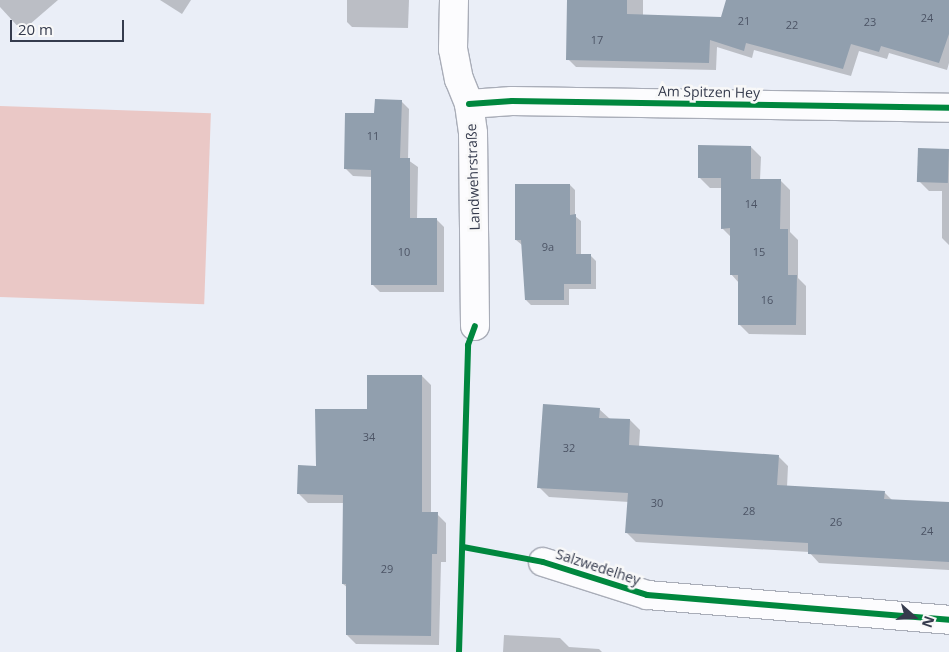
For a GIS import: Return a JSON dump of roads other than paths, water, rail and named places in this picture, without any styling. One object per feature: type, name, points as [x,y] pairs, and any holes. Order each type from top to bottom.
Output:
[{"type":"street","name":"Landwehrstraße","points":[[454,0],[454,49],[459,79],[469,104],[473,133],[475,326]]},
{"type":"street","name":"Am Spitzen Hey","points":[[469,104],[503,101],[949,108]]},
{"type":"street","name":"Salzwedelhey","points":[[543,562],[647,595],[949,620]]}]
